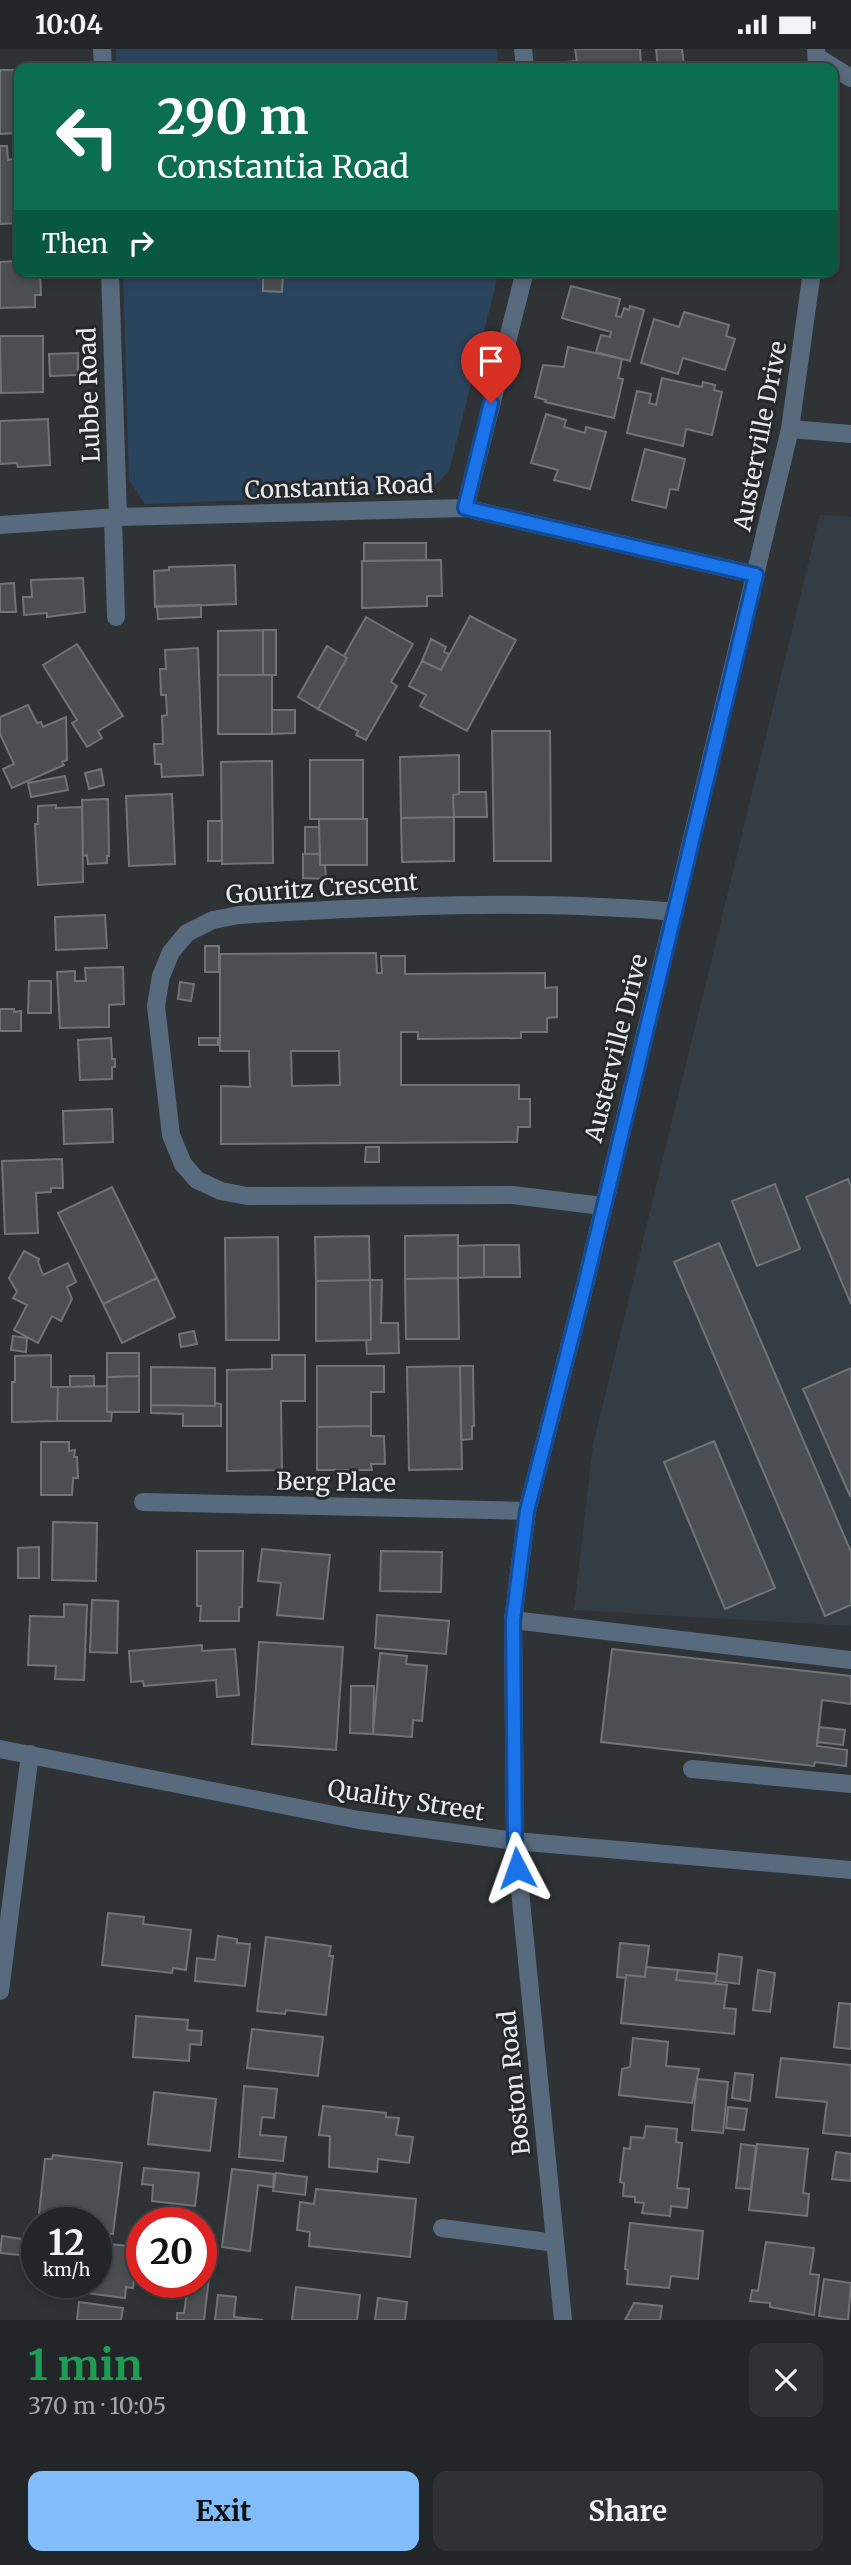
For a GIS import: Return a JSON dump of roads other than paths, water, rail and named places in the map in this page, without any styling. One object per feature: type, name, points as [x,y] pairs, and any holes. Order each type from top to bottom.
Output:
[{"type":"street","name":"Lubbe Road","points":[[110,277],[116,617]]},
{"type":"street","points":[[465,508],[523,277]]},
{"type":"street","name":"Austerville Drive","points":[[515,1841],[513,1620],[527,1511],[585,1285],[790,429],[812,277]]},
{"type":"street","points":[[790,429],[851,434]]},
{"type":"street","name":"Constantia Road","points":[[0,525],[115,518],[465,508],[756,575]]},
{"type":"street","name":"Gouritz Crescent","points":[[602,1206],[513,1195],[247,1196],[221,1192],[197,1180],[183,1164],[171,1135],[156,1006],[160,976],[171,952],[187,933],[213,920],[239,915],[414,905],[607,906],[675,912]]},
{"type":"street","name":"Berg Place","points":[[143,1502],[527,1511]]},
{"type":"street","points":[[513,1620],[851,1660]]},
{"type":"street","name":"Quality Street","points":[[0,1749],[359,1820],[515,1841],[851,1870]]},
{"type":"street","points":[[0,1991],[30,1754]]},
{"type":"street","points":[[692,1769],[851,1784]]},
{"type":"street","name":"Boston Road","points":[[515,1841],[563,2320]]},
{"type":"street","points":[[442,2228],[555,2243]]}]
